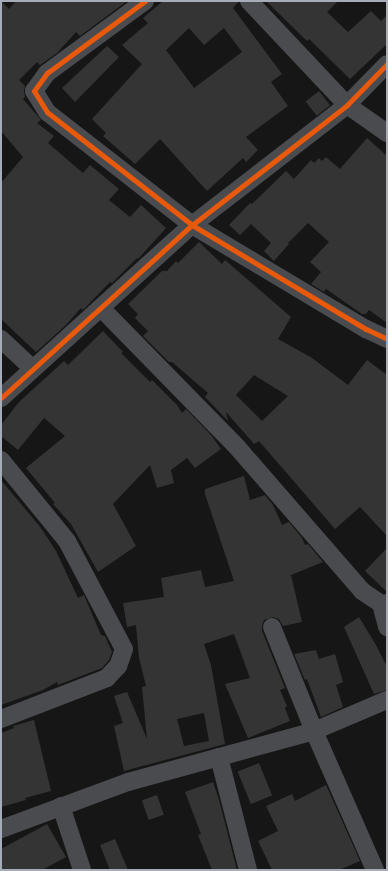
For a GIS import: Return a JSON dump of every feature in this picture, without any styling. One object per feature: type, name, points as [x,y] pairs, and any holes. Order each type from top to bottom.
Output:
[{"type":"street","points":[[145,1],[47,73],[34,91],[47,112],[192,225],[366,329],[387,338]]},
{"type":"street","points":[[249,1],[347,105],[387,133]]},
{"type":"street","points":[[1,398],[32,368],[101,308],[192,225],[347,105],[387,64]]},
{"type":"street","points":[[101,308],[237,447],[362,591],[384,604],[387,627]]},
{"type":"street","points":[[1,339],[32,368]]},
{"type":"street","points":[[1,460],[67,541],[124,649],[118,666],[107,678],[1,719]]},
{"type":"street","points":[[272,627],[314,731],[375,870]]},
{"type":"street","points":[[1,829],[128,782],[314,731],[387,700]]},
{"type":"street","points":[[219,757],[248,870]]},
{"type":"street","points":[[61,806],[82,870]]},
{"type":"building","points":[[1,1],[9,9],[16,1],[127,1],[80,36],[76,32],[57,53],[40,65],[37,62],[19,80],[25,86],[25,97],[23,99],[41,120],[37,123],[54,136],[48,143],[83,173],[90,165],[119,189],[109,200],[130,217],[141,205],[166,228],[138,259],[137,258],[112,283],[110,282],[83,310],[81,308],[66,325],[36,352],[1,319],[1,183],[23,157],[1,131]]},
{"type":"building","points":[[163,1],[239,1],[233,8],[282,74],[271,82],[288,106],[246,137],[258,150],[246,162],[243,158],[207,191],[160,139],[135,164],[103,136],[106,133],[92,119],[142,64],[122,45],[148,23],[143,18]],"holes":[[[189,28],[204,45],[224,28],[242,52],[194,88],[166,50]]]},
{"type":"building","points":[[266,1],[338,1],[327,12],[348,32],[371,11],[381,21],[387,15],[387,44],[350,79],[309,39],[307,41]]},
{"type":"building","points":[[107,46],[119,57],[75,102],[62,88]]},
{"type":"building","points":[[319,91],[330,105],[317,116],[306,101]]},
{"type":"building","points":[[367,138],[387,156],[387,323],[369,310],[366,314],[362,314],[326,289],[324,292],[311,284],[321,272],[310,262],[329,242],[308,223],[288,243],[289,244],[274,261],[264,251],[271,243],[251,224],[240,235],[229,225],[250,203],[252,204],[286,171],[294,179],[311,160],[314,163],[319,158],[322,161],[326,157],[340,169]]},
{"type":"building","points":[[199,242],[222,264],[225,260],[291,317],[278,339],[312,358],[348,385],[367,360],[387,375],[387,536],[360,507],[335,529],[259,441],[254,444],[226,412],[228,421],[205,397],[208,393],[172,362],[169,362],[143,336],[148,331],[135,318],[138,314],[128,304],[162,271],[167,271],[176,261],[178,263]],"holes":[[[254,375],[288,396],[262,421],[236,395]]]},
{"type":"building","points":[[103,331],[123,352],[121,353],[150,382],[152,380],[177,405],[182,413],[186,409],[211,435],[221,449],[195,468],[187,458],[171,470],[174,483],[157,488],[150,465],[113,504],[136,546],[98,572],[71,524],[53,504],[55,503],[26,468],[65,436],[44,418],[18,450],[1,436],[1,425],[19,402],[64,361],[68,365]]},
{"type":"building","points":[[244,476],[250,500],[265,495],[273,505],[282,525],[289,522],[302,538],[305,545],[308,544],[323,562],[291,575],[302,622],[283,626],[279,619],[273,617],[264,620],[262,625],[262,631],[285,688],[280,690],[287,706],[285,708],[290,721],[248,738],[225,684],[250,678],[234,634],[204,644],[211,665],[225,744],[124,771],[114,726],[123,723],[114,696],[127,692],[147,739],[142,687],[146,686],[139,658],[136,625],[127,627],[123,603],[164,597],[161,578],[201,570],[205,587],[234,581],[205,494],[205,489]],"holes":[[[204,713],[209,741],[184,746],[177,719]]]},
{"type":"building","points":[[1,480],[41,528],[56,551],[78,598],[84,595],[101,635],[105,636],[112,652],[109,660],[102,668],[58,685],[57,682],[43,690],[1,705]]},
{"type":"building","points":[[387,548],[387,592],[365,571]]},
{"type":"building","points":[[359,617],[387,667],[387,690],[374,694],[344,627]]},
{"type":"building","points":[[316,650],[319,659],[335,654],[343,682],[336,685],[343,707],[321,717],[307,679],[305,680],[294,654]]},
{"type":"building","points":[[34,720],[51,791],[25,798],[26,800],[1,807],[1,733],[14,728],[13,726]]},
{"type":"building","points":[[259,763],[272,795],[251,804],[238,772]]},
{"type":"building","points":[[213,782],[237,870],[212,870],[198,835],[201,834],[185,792]]},
{"type":"building","points":[[326,785],[360,861],[339,870],[272,870],[258,841],[278,831],[266,806],[292,794],[295,801]]},
{"type":"building","points":[[157,795],[164,815],[149,820],[142,800]]},
{"type":"building","points":[[47,824],[66,857],[42,870],[1,870],[1,849]]},
{"type":"building","points":[[115,839],[128,870],[110,870],[100,845]]},
{"type":"cycle path","points":[[145,1],[47,73],[34,91],[47,112],[192,225],[366,329],[387,339]]},
{"type":"cycle path","points":[[1,398],[192,225],[347,105],[387,64]]}]
